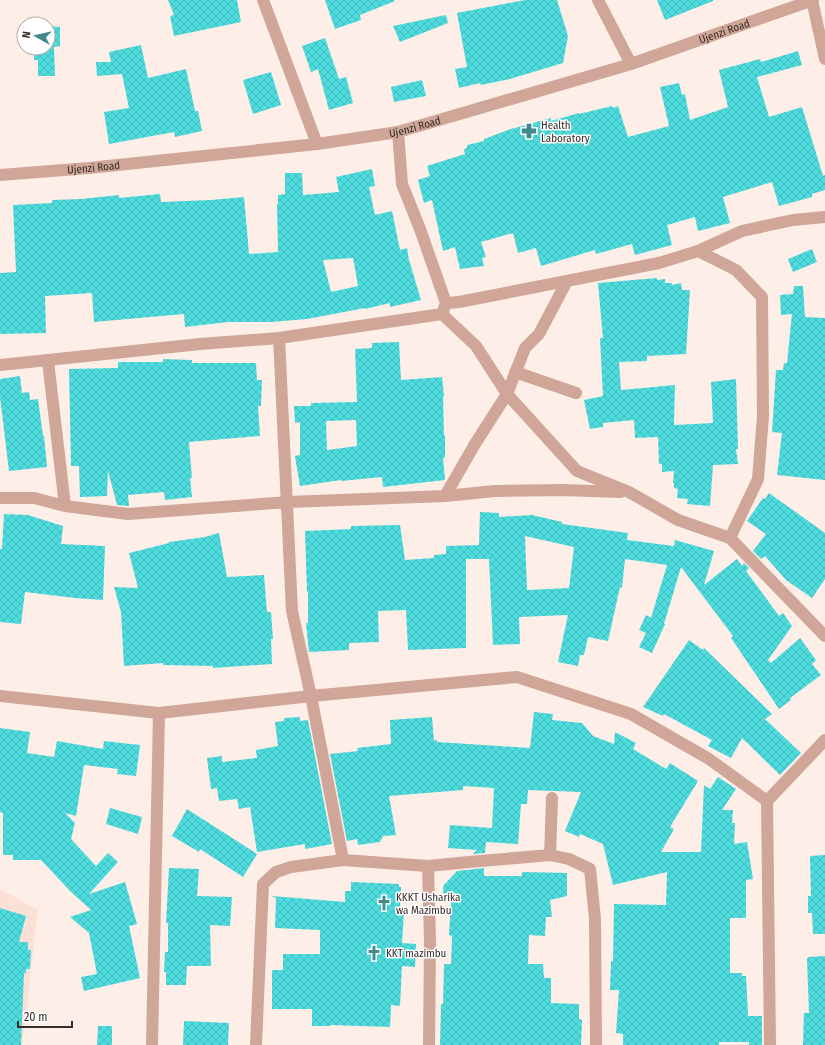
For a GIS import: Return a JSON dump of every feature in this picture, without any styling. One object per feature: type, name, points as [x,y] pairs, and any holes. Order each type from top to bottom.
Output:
[{"type":"street","points":[[262,0],[317,144]]},
{"type":"street","points":[[598,0],[631,64]]},
{"type":"street","points":[[813,0],[825,59]]},
{"type":"street","name":"Ujenzi Road","points":[[0,175],[89,168],[317,144],[398,132],[631,64],[813,0]]},
{"type":"street","points":[[398,132],[402,184],[420,229],[444,308],[476,346],[507,394],[577,471],[629,492],[678,520],[730,538],[825,636]]},
{"type":"street","points":[[0,365],[200,344],[280,338],[444,308],[459,302],[659,263],[698,251],[742,231],[793,220],[825,217]]},
{"type":"street","points":[[698,251],[736,270],[762,296],[763,416],[758,479],[730,538]]},
{"type":"street","points":[[445,496],[475,444],[507,394],[525,348],[539,334],[567,281]]},
{"type":"street","points":[[280,338],[292,611],[311,696],[344,860]]},
{"type":"street","points":[[48,361],[65,506]]},
{"type":"street","points":[[515,372],[576,394]]},
{"type":"street","points":[[0,498],[34,498],[65,506],[128,514],[288,502],[445,496],[496,491],[563,490],[629,492]]},
{"type":"street","points":[[0,696],[159,713],[311,696],[517,677],[631,714],[709,759],[767,801]]},
{"type":"street","points":[[152,1045],[159,713]]},
{"type":"street","points":[[770,1045],[767,801],[825,740]]},
{"type":"street","points":[[550,855],[552,798]]},
{"type":"street","points":[[256,1045],[262,884],[276,872],[284,869],[344,860],[428,866],[550,855],[569,859],[590,870],[595,919],[596,1045]]},
{"type":"street","points":[[428,866],[430,941],[429,1045]]},
{"type":"shaded area","points":[[0,889],[38,910],[22,1045],[0,1045]]},
{"type":"building","points":[[168,0],[237,0],[241,22],[174,36],[170,16],[174,15]]},
{"type":"building","points":[[325,0],[395,1],[360,15],[361,20],[335,29]]},
{"type":"building","points":[[525,0],[557,0],[568,36],[563,63],[510,79],[481,85],[480,83],[459,88],[455,69],[467,67],[457,13]]},
{"type":"building","points":[[657,0],[713,0],[713,1],[665,20]]},
{"type":"building","points":[[446,15],[448,23],[400,42],[393,26]]},
{"type":"building","points":[[56,27],[60,27],[60,46],[56,47]]},
{"type":"building","points":[[325,38],[339,79],[346,77],[353,103],[329,110],[318,69],[311,72],[302,46]]},
{"type":"building","points":[[141,45],[148,78],[186,69],[195,111],[198,111],[202,131],[175,137],[174,132],[109,144],[104,112],[129,108],[122,74],[97,76],[96,62],[111,62],[109,52]]},
{"type":"building","points":[[798,51],[802,65],[757,77],[769,117],[802,107],[823,176],[825,175],[825,190],[812,194],[812,197],[779,206],[772,182],[723,197],[730,223],[698,231],[695,217],[667,225],[672,245],[635,255],[632,244],[596,254],[595,250],[541,266],[536,248],[518,253],[513,233],[481,242],[486,257],[482,258],[484,266],[460,269],[455,247],[443,251],[432,200],[424,203],[418,180],[430,176],[427,166],[465,154],[464,149],[467,148],[467,145],[484,141],[484,139],[511,129],[551,118],[551,121],[612,106],[613,108],[618,106],[628,137],[669,126],[660,87],[679,83],[682,95],[685,94],[690,120],[728,107],[719,70],[760,59],[761,62]]},
{"type":"building","points":[[34,56],[54,56],[55,76],[38,76],[38,60],[34,60]]},
{"type":"building","points":[[271,72],[281,105],[253,114],[243,80]]},
{"type":"building","points":[[422,80],[426,96],[394,102],[391,87]]},
{"type":"building","points":[[372,169],[375,186],[369,187],[375,215],[392,211],[400,250],[407,248],[421,300],[390,307],[390,303],[307,319],[271,322],[228,322],[185,327],[184,314],[94,322],[92,293],[45,296],[46,333],[0,334],[0,273],[16,272],[13,205],[52,203],[52,200],[119,195],[119,198],[160,194],[161,202],[244,197],[249,254],[278,252],[277,204],[278,195],[285,194],[285,173],[302,173],[303,195],[339,192],[336,177]],"holes":[[[353,258],[358,286],[331,292],[323,260]]]},
{"type":"building","points":[[812,249],[817,262],[793,272],[788,259]]},
{"type":"building","points":[[657,278],[657,280],[665,279],[665,283],[672,283],[672,285],[681,283],[682,290],[690,290],[686,354],[647,356],[647,361],[619,362],[621,390],[675,385],[674,425],[713,423],[711,382],[736,379],[738,449],[736,449],[738,464],[713,465],[710,506],[687,504],[688,499],[677,498],[678,489],[674,488],[673,483],[674,471],[662,472],[662,464],[659,464],[658,437],[635,438],[634,420],[603,423],[603,427],[590,429],[584,400],[603,396],[600,338],[603,338],[598,283]]},
{"type":"building","points":[[794,286],[803,286],[805,317],[825,318],[825,480],[777,475],[782,433],[772,432],[776,370],[783,370],[784,363],[787,363],[792,314],[781,315],[780,295],[793,294]]},
{"type":"building","points":[[399,342],[401,380],[442,377],[444,396],[445,458],[443,458],[445,480],[383,487],[382,477],[341,480],[300,486],[295,456],[300,455],[300,422],[295,423],[294,406],[311,406],[311,403],[357,402],[355,349],[372,348],[372,343]],"holes":[[[356,420],[357,446],[327,450],[326,421]]]},
{"type":"building","points":[[163,359],[192,360],[192,363],[256,363],[257,380],[262,380],[261,406],[258,406],[260,436],[189,442],[192,497],[165,500],[164,492],[128,495],[129,506],[117,505],[108,471],[107,496],[80,497],[79,466],[71,466],[69,369],[118,368],[118,362],[163,362]]},
{"type":"building","points":[[20,376],[22,393],[29,392],[30,400],[38,399],[47,467],[9,471],[0,397],[0,379]]},
{"type":"building","points":[[769,493],[825,533],[825,579],[812,598],[786,580],[765,556],[761,559],[753,551],[766,534],[747,521],[763,498],[765,499]]},
{"type":"building","points":[[480,512],[499,513],[499,517],[532,515],[562,522],[562,524],[628,533],[627,540],[674,546],[675,540],[714,551],[704,585],[737,559],[742,566],[744,563],[749,568],[746,571],[779,616],[783,613],[792,626],[768,660],[771,663],[800,638],[816,660],[812,664],[821,675],[790,698],[791,700],[779,709],[731,638],[733,636],[681,567],[665,624],[652,653],[639,647],[646,633],[639,630],[646,615],[651,618],[667,565],[625,559],[622,588],[620,587],[608,641],[588,637],[584,655],[580,655],[578,666],[558,662],[568,615],[519,617],[520,644],[493,645],[489,559],[466,559],[466,648],[408,650],[406,610],[378,611],[379,642],[349,643],[349,650],[309,652],[306,623],[308,623],[308,592],[305,531],[351,529],[351,526],[400,525],[405,560],[434,558],[434,555],[446,554],[446,546],[479,545]],"holes":[[[525,536],[574,547],[569,588],[527,590]]]},
{"type":"building","points":[[4,514],[28,515],[63,526],[61,544],[105,546],[103,600],[25,592],[21,624],[0,622],[0,549],[2,549]]},
{"type":"building","points":[[219,533],[227,577],[264,575],[267,612],[271,612],[273,639],[271,639],[272,664],[213,668],[213,666],[163,665],[163,663],[124,666],[121,612],[114,587],[138,588],[129,553],[169,542],[205,537]]},
{"type":"building","points":[[689,640],[703,650],[704,648],[772,714],[765,719],[801,753],[780,775],[742,738],[731,758],[708,746],[712,740],[664,714],[663,716],[643,707]]},
{"type":"building","points":[[534,712],[553,714],[552,720],[582,723],[593,736],[614,744],[615,732],[636,743],[633,749],[666,769],[670,763],[698,781],[670,827],[674,829],[661,852],[701,852],[704,785],[710,789],[718,777],[736,789],[722,810],[733,810],[732,823],[735,823],[734,844],[747,842],[753,879],[746,880],[746,918],[730,918],[730,973],[742,973],[742,976],[746,976],[748,1016],[762,1016],[762,1045],[749,1045],[749,1042],[719,1042],[719,1045],[623,1045],[623,1034],[616,1033],[619,990],[610,990],[611,961],[613,961],[614,904],[666,905],[667,872],[613,885],[603,844],[580,834],[579,837],[565,831],[581,792],[528,790],[527,804],[521,804],[518,844],[486,842],[485,853],[473,854],[477,850],[448,848],[450,825],[492,828],[494,788],[463,786],[463,790],[389,796],[396,835],[383,836],[380,842],[358,845],[357,839],[347,841],[330,754],[358,751],[357,748],[391,744],[390,720],[432,717],[434,741],[437,740],[437,742],[530,748]]},
{"type":"building","points":[[300,717],[300,721],[308,720],[332,844],[305,849],[305,844],[257,852],[250,807],[239,809],[237,799],[219,801],[217,788],[211,789],[207,758],[222,756],[222,762],[257,758],[256,750],[278,746],[275,722],[284,721],[284,718]]},
{"type":"building","points":[[0,728],[30,732],[27,753],[54,757],[57,741],[103,749],[104,741],[140,745],[136,776],[117,774],[118,769],[84,765],[76,816],[65,813],[75,823],[71,839],[96,866],[108,853],[118,862],[89,894],[125,882],[137,924],[129,926],[140,978],[84,991],[81,977],[97,974],[89,933],[70,917],[91,910],[71,892],[41,860],[13,860],[13,855],[3,855],[3,813],[0,812]]},
{"type":"building","points":[[110,808],[142,817],[138,834],[106,824]]},
{"type":"building","points":[[187,809],[257,854],[243,877],[200,849],[199,852],[172,836]]},
{"type":"building","points":[[825,855],[825,934],[813,934],[812,913],[808,913],[808,896],[811,896],[810,856]]},
{"type":"building","points":[[169,868],[199,869],[197,896],[232,897],[230,926],[210,925],[211,966],[187,966],[186,985],[166,985],[166,972],[164,972],[165,952],[168,952],[168,923],[166,923]]},
{"type":"building","points":[[484,868],[484,876],[522,876],[522,872],[567,873],[567,896],[550,900],[552,917],[546,917],[545,936],[529,935],[528,964],[543,964],[544,978],[551,978],[551,1003],[579,1004],[579,1019],[582,1020],[581,1045],[440,1045],[444,964],[451,964],[452,936],[449,935],[451,902],[444,902],[443,886],[457,871]]},
{"type":"building","points":[[351,882],[399,884],[399,887],[401,887],[400,910],[404,911],[402,943],[416,944],[415,967],[402,966],[400,1006],[391,1005],[390,1027],[330,1025],[312,1026],[312,1009],[272,1009],[272,970],[283,970],[283,954],[320,954],[320,930],[275,928],[277,899],[272,896],[345,902],[345,891],[351,891]]},
{"type":"building","points":[[0,908],[26,916],[19,942],[28,942],[28,950],[31,950],[30,969],[26,969],[26,974],[24,973],[21,1045],[0,1045]]},
{"type":"building","points":[[825,956],[825,1045],[803,1045],[804,1013],[809,1013],[807,959],[808,957]]},
{"type":"building","points":[[184,1021],[229,1023],[228,1045],[183,1045]]},
{"type":"building","points":[[98,1026],[112,1026],[112,1045],[97,1045]]},
{"type":"place","name":"Health Laboratory","points":[[529,131]]},
{"type":"place","name":"KKKT Usharika wa Mazimbu","points":[[384,903]]},
{"type":"place","name":"KKT mazimbu","points":[[374,953]]}]
